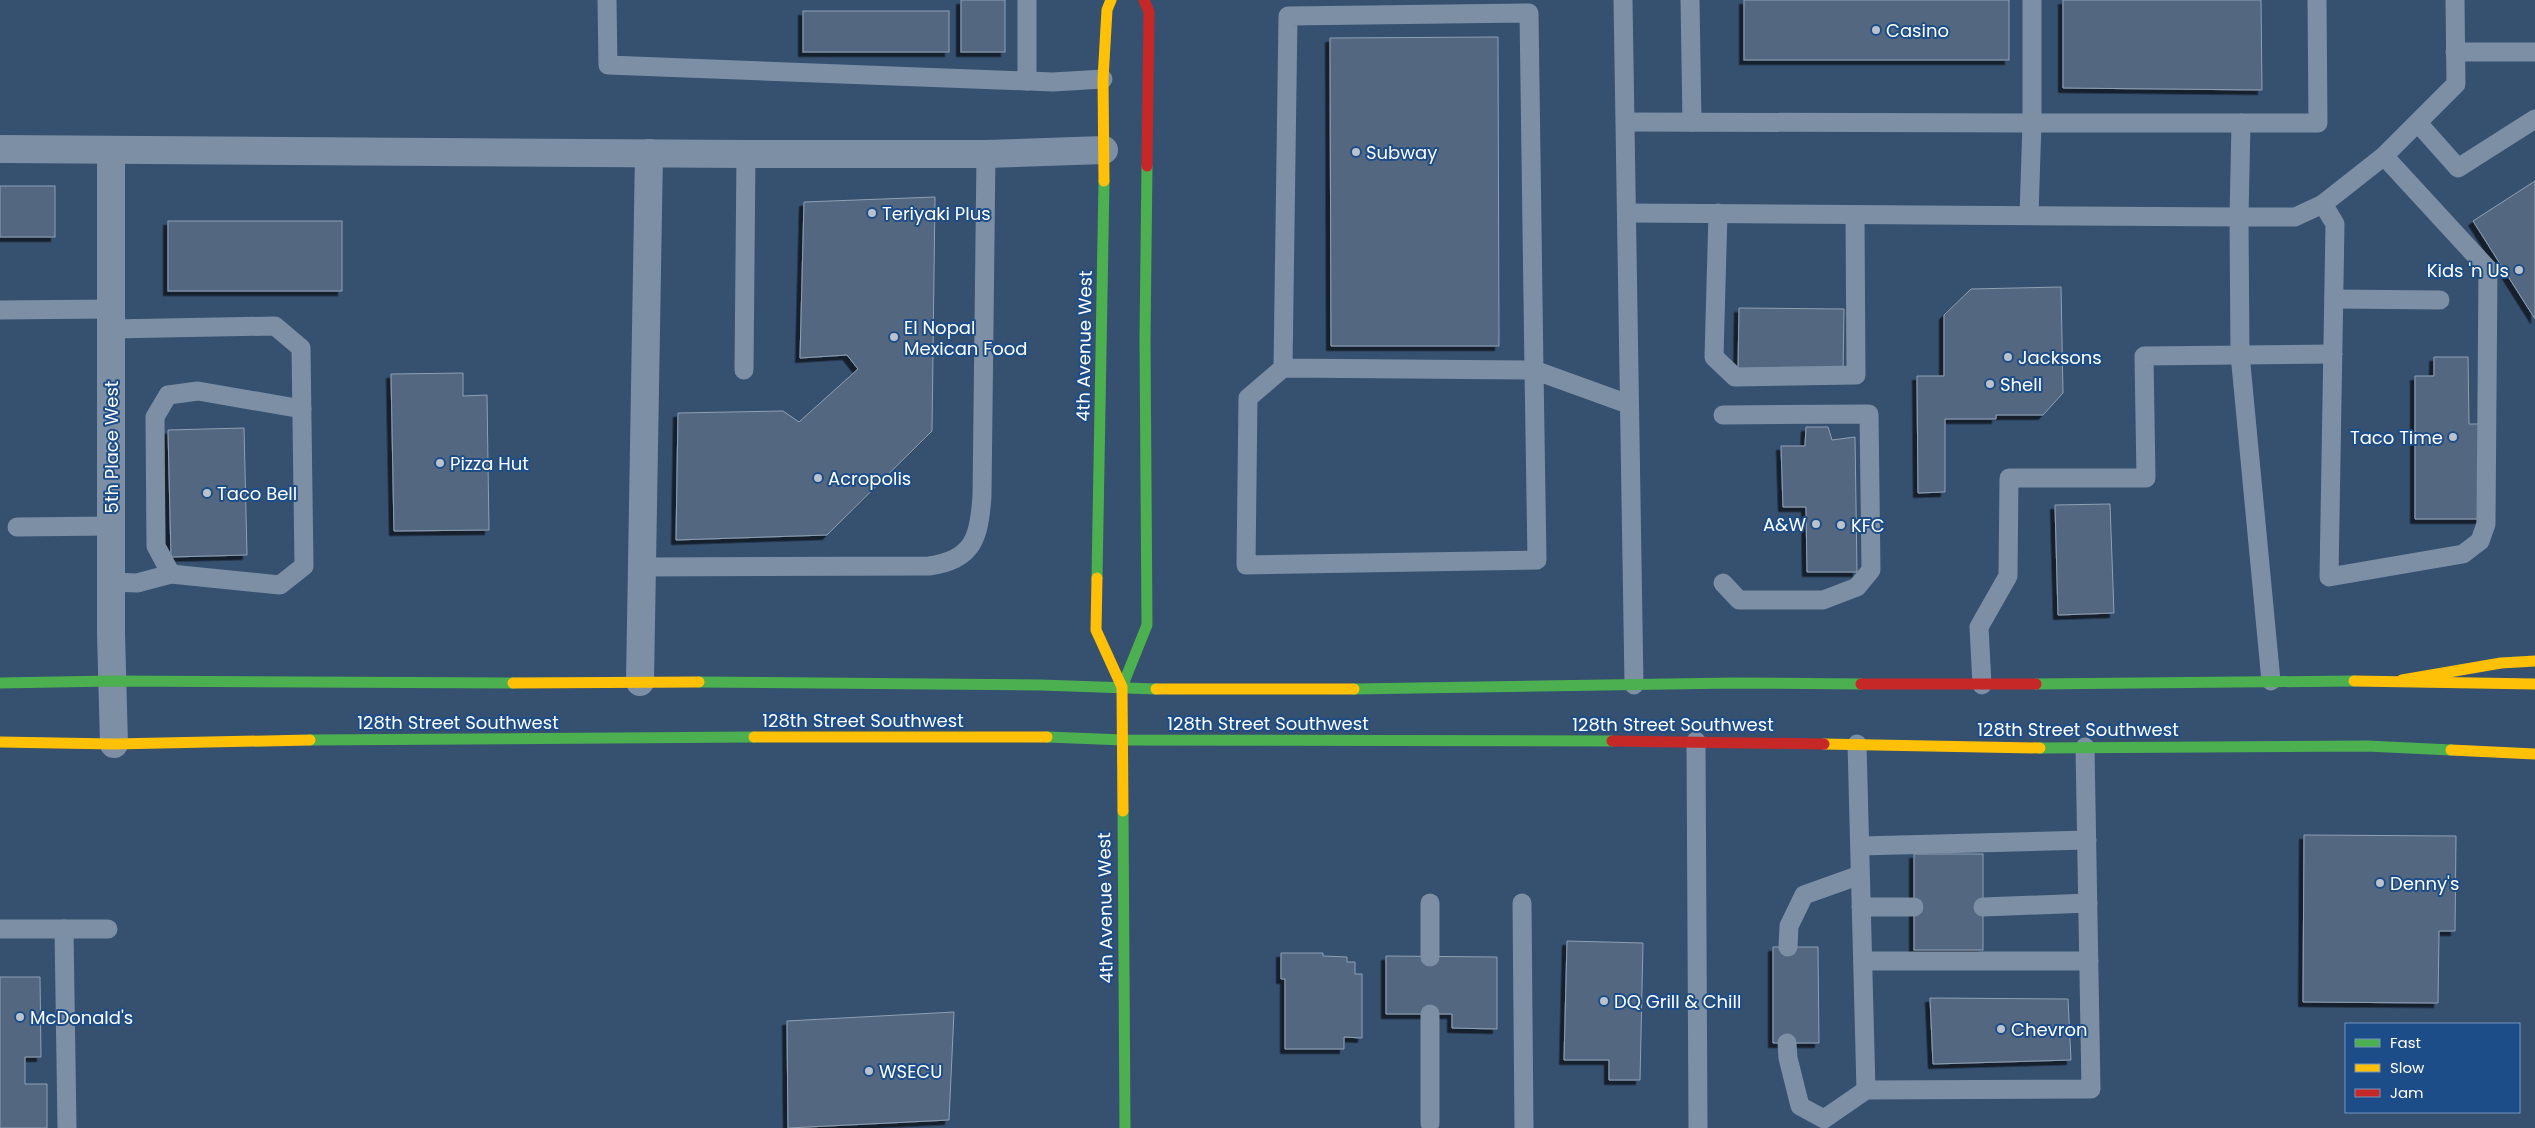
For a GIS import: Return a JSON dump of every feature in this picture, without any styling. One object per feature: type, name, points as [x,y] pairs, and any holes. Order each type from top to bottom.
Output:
[{"type":"main road","name":"4th Avenue West","points":[[1111,0],[1107,10],[1103,79],[1104,150],[1096,630],[1122,687],[1124,740],[1122,814],[1125,1128]]},
{"type":"main road","name":"4th Avenue West","points":[[1122,687],[1147,625],[1145,339],[1149,12],[1144,0]]},
{"type":"main road","points":[[2402,680],[2501,663],[2535,661]]},
{"type":"main road","name":"128th Street Southwest","points":[[0,683],[112,681],[428,684],[640,682],[1122,687],[1197,691],[1733,683],[1982,684],[2402,680],[2535,684]]},
{"type":"main road","name":"128th Street Southwest","points":[[0,742],[114,744],[440,738],[1039,737],[1124,740],[1696,741],[2085,747],[2367,746],[2535,754]]},
{"type":"street","points":[[0,149],[746,154],[986,154],[1104,150]]},
{"type":"street","name":"5th Place West","points":[[111,150],[111,582],[114,744]]},
{"type":"street","points":[[640,682],[649,153]]},
{"type":"lane","points":[[607,0],[608,66],[1053,82],[1103,79]]},
{"type":"lane","points":[[1027,0],[1027,81]]},
{"type":"lane","points":[[1623,0],[1634,685]]},
{"type":"lane","points":[[1690,0],[1692,122]]},
{"type":"lane","points":[[2029,215],[2032,123],[2032,0]]},
{"type":"lane","points":[[1626,122],[2318,123],[2317,0]]},
{"type":"lane","points":[[1627,213],[2295,217],[2323,204],[2384,156],[2456,84],[2455,0]]},
{"type":"lane","points":[[1283,368],[1288,16],[1529,13],[1534,370],[1537,560],[1246,565],[1248,398],[1283,368],[1534,370],[1628,404]]},
{"type":"lane","points":[[2456,52],[2535,52]]},
{"type":"lane","points":[[2418,123],[2458,168],[2535,119]]},
{"type":"lane","points":[[2241,123],[2238,217],[2240,354],[2271,681]]},
{"type":"lane","points":[[744,370],[746,154]]},
{"type":"lane","points":[[642,567],[929,566],[946,564],[966,551],[976,537],[982,496],[986,154]]},
{"type":"lane","points":[[2323,204],[2336,224],[2329,577],[2463,554],[2480,541],[2486,524],[2488,269],[2384,156]]},
{"type":"lane","points":[[1718,213],[1714,357],[1735,377],[1856,375],[1855,215]]},
{"type":"lane","points":[[2334,299],[2440,300]]},
{"type":"lane","points":[[0,310],[111,319],[275,326],[301,348],[304,566],[280,585],[171,574],[137,583],[111,582]]},
{"type":"lane","points":[[1982,684],[1979,628],[2008,576],[2009,478],[2146,478],[2144,356],[2333,354]]},
{"type":"lane","points":[[171,574],[156,546],[155,416],[168,395],[198,391],[302,409]]},
{"type":"lane","points":[[1723,415],[1869,414],[1870,570],[1857,587],[1823,600],[1739,600],[1723,583]]},
{"type":"lane","points":[[17,527],[111,526]]},
{"type":"lane","points":[[1696,741],[1698,1128]]},
{"type":"lane","points":[[1857,744],[1866,1090]]},
{"type":"lane","points":[[1787,1043],[1788,1058],[1800,1106],[1824,1119],[1866,1090],[2091,1089],[2085,747]]},
{"type":"lane","points":[[1860,846],[2087,840]]},
{"type":"lane","points":[[1788,947],[1789,926],[1804,896],[1860,875]]},
{"type":"lane","points":[[1430,903],[1430,957]]},
{"type":"lane","points":[[1522,903],[1524,1128]]},
{"type":"lane","points":[[1983,906],[2088,903]]},
{"type":"lane","points":[[1861,907],[1914,906]]},
{"type":"lane","points":[[0,929],[108,929]]},
{"type":"lane","points":[[64,929],[67,1128]]},
{"type":"lane","points":[[1863,961],[2089,961]]},
{"type":"lane","points":[[1430,1014],[1430,1123]]},
{"type":"building","points":[[961,0],[1005,0],[1005,52],[961,52]]},
{"type":"building","name":"Casino","points":[[1744,0],[2009,0],[2009,60],[1744,60]]},
{"type":"building","points":[[2063,0],[2261,0],[2262,90],[2063,88]]},
{"type":"building","points":[[803,11],[949,11],[949,52],[803,52]]},
{"type":"building","points":[[1498,37],[1499,346],[1331,346],[1330,38]]},
{"type":"building","name":"Kids 'n Us","points":[[2535,181],[2535,319],[2473,221]]},
{"type":"building","points":[[0,186],[55,186],[55,237],[0,237]]},
{"type":"building","points":[[935,197],[932,431],[827,535],[676,540],[678,413],[783,411],[799,422],[858,369],[847,355],[800,358],[804,202]]},
{"type":"building","points":[[168,221],[342,221],[342,291],[168,291]]},
{"type":"building","name":"Shell","points":[[2061,287],[2063,393],[2043,415],[1996,415],[1996,419],[1945,419],[1945,492],[1918,493],[1917,376],[1944,376],[1944,315],[1971,289]]},
{"type":"building","points":[[1739,308],[1844,309],[1843,373],[1738,371]]},
{"type":"building","name":"Taco Time","points":[[2434,357],[2468,357],[2469,424],[2491,424],[2480,519],[2415,519],[2415,376],[2434,376]]},
{"type":"building","name":"Pizza Hut","points":[[463,373],[463,396],[487,395],[489,530],[394,531],[391,374]]},
{"type":"building","points":[[1806,427],[1828,427],[1832,440],[1855,437],[1857,572],[1807,572],[1806,507],[1783,507],[1781,446],[1805,446]]},
{"type":"building","name":"Taco Bell","points":[[244,428],[247,555],[171,557],[168,430]]},
{"type":"building","points":[[2110,504],[2114,613],[2058,615],[2055,505]]},
{"type":"building","name":"Denny's","points":[[2304,835],[2456,836],[2455,931],[2439,931],[2438,1003],[2303,1002]]},
{"type":"building","points":[[1914,854],[1983,854],[1983,950],[1914,950]]},
{"type":"building","name":"DQ Grill & Chill","points":[[1567,941],[1643,943],[1640,1080],[1609,1080],[1609,1060],[1564,1060]]},
{"type":"building","points":[[1773,947],[1818,947],[1819,1043],[1773,1043]]},
{"type":"building","points":[[1281,953],[1323,953],[1323,956],[1347,957],[1347,962],[1355,962],[1355,974],[1362,974],[1362,1038],[1344,1037],[1344,1049],[1285,1049],[1285,979],[1281,979]]},
{"type":"building","points":[[1386,956],[1497,957],[1497,1029],[1452,1028],[1452,1014],[1386,1014]]},
{"type":"building","name":"McDonald's","points":[[0,977],[40,977],[41,1057],[25,1057],[25,1084],[47,1084],[47,1128],[0,1128]]},
{"type":"building","name":"Chevron","points":[[1930,998],[2068,999],[2071,1060],[1933,1064]]},
{"type":"building","name":"WSECU","points":[[954,1012],[949,1120],[788,1128],[787,1021]]},
{"type":"traffic: fast","points":[[1122,687],[1147,625],[1145,339],[1147,166]]},
{"type":"traffic: fast","points":[[1097,578],[1104,181]]},
{"type":"traffic: fast","points":[[0,683],[112,681],[513,683]]},
{"type":"traffic: fast","points":[[2036,684],[2354,681]]},
{"type":"traffic: fast","points":[[699,682],[1041,685],[1156,689]]},
{"type":"traffic: fast","points":[[1354,689],[1733,683],[1861,684]]},
{"type":"traffic: fast","points":[[310,740],[754,737]]},
{"type":"traffic: fast","points":[[1047,737],[1124,740],[1612,741]]},
{"type":"traffic: fast","points":[[2040,748],[2367,746],[2451,750]]},
{"type":"traffic: fast","points":[[1123,811],[1125,1128]]},
{"type":"traffic: slow","points":[[1104,181],[1103,79],[1107,10],[1111,0]]},
{"type":"traffic: slow","points":[[1097,578],[1096,630],[1122,687],[1123,811]]},
{"type":"traffic: slow","points":[[2402,680],[2501,663],[2535,661]]},
{"type":"traffic: slow","points":[[2354,681],[2535,684]]},
{"type":"traffic: slow","points":[[513,683],[699,682]]},
{"type":"traffic: slow","points":[[1156,689],[1354,689]]},
{"type":"traffic: slow","points":[[754,737],[1047,737]]},
{"type":"traffic: slow","points":[[0,742],[114,744],[310,740]]},
{"type":"traffic: slow","points":[[1824,744],[2040,748]]},
{"type":"traffic: slow","points":[[2451,750],[2535,754]]},
{"type":"traffic: jam","points":[[1144,0],[1149,12],[1147,166]]},
{"type":"traffic: jam","points":[[1861,684],[2036,684]]},
{"type":"traffic: jam","points":[[1612,741],[1824,744]]},
{"type":"place","name":"Casino","points":[[1876,30]]},
{"type":"place","name":"Subway","points":[[1356,152]]},
{"type":"place","name":"Teriyaki Plus","points":[[872,213]]},
{"type":"place","name":"Kids 'n Us","points":[[2519,270]]},
{"type":"place","name":"El Nopal Mexican Food","points":[[894,337]]},
{"type":"place","name":"Jacksons","points":[[2008,357]]},
{"type":"place","name":"Shell","points":[[1990,384]]},
{"type":"place","name":"Taco Time","points":[[2453,437]]},
{"type":"place","name":"Pizza Hut","points":[[440,463]]},
{"type":"place","name":"Acropolis","points":[[818,478]]},
{"type":"place","name":"Taco Bell","points":[[207,493]]},
{"type":"place","name":"A&W","points":[[1816,524]]},
{"type":"place","name":"KFC","points":[[1841,525]]},
{"type":"place","name":"Denny's","points":[[2380,883]]},
{"type":"place","name":"DQ Grill & Chill","points":[[1604,1001]]},
{"type":"place","name":"McDonald's","points":[[20,1017]]},
{"type":"place","name":"Chevron","points":[[2001,1029]]},
{"type":"place","name":"WSECU","points":[[869,1071]]}]
